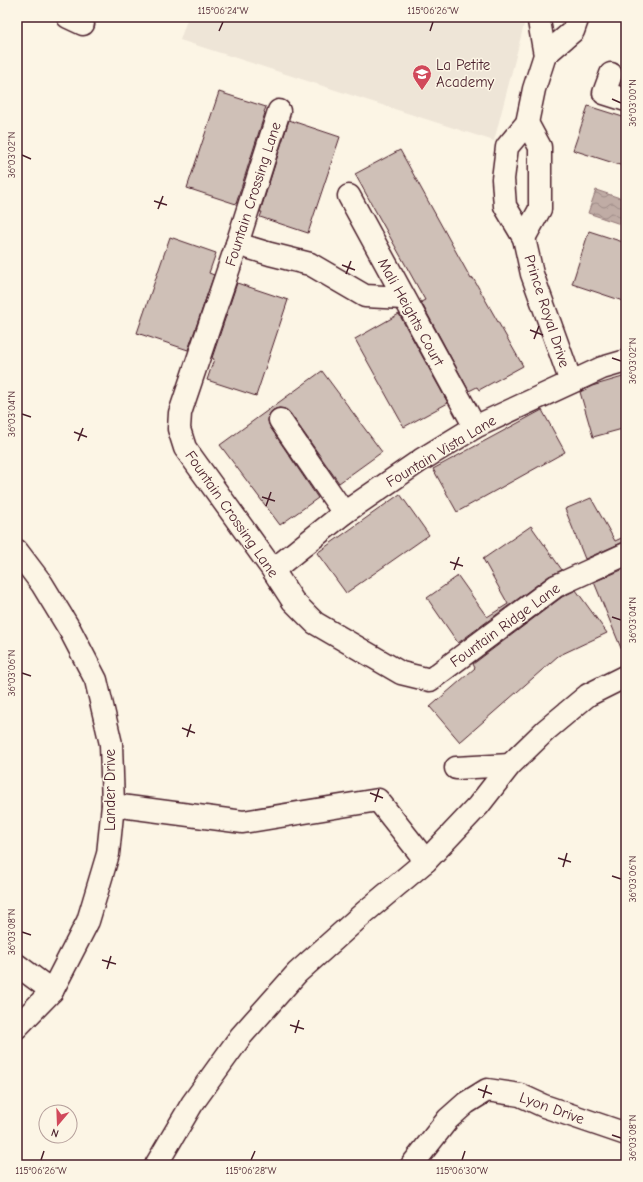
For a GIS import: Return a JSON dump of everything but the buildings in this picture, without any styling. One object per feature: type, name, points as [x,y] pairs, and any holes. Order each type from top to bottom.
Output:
[{"type":"street","name":"Prince Royal Drive","points":[[540,17],[539,21],[545,55],[534,89],[527,123],[507,147],[503,179],[505,206],[524,238],[532,274],[571,382]]},
{"type":"street","points":[[545,55],[573,31],[578,17]]},
{"type":"street","points":[[611,74],[604,93],[626,100]]},
{"type":"street","name":"Fountain Crossing Lane","points":[[279,111],[237,244],[180,413],[178,429],[185,448],[274,570],[293,601],[315,623],[401,672],[430,680]]},
{"type":"street","name":"Prince Royal Drive","points":[[524,238],[540,209],[540,147],[527,123]]},
{"type":"street","name":"Mali Heights Court","points":[[349,196],[475,427]]},
{"type":"street","points":[[237,244],[310,264],[365,296],[404,298]]},
{"type":"street","name":"Fountain Vista Lane","points":[[274,570],[344,513],[421,460],[475,427],[602,368],[626,361]]},
{"type":"street","points":[[280,420],[344,513]]},
{"type":"street","name":"Lander Drive","points":[[17,550],[42,584],[70,630],[96,680],[111,744],[113,805],[108,854],[88,921],[52,991],[17,1027]]},
{"type":"street","name":"Fountain Ridge Lane","points":[[430,680],[556,586],[626,554]]},
{"type":"street","points":[[156,1165],[192,1104],[241,1036],[297,973],[365,912],[426,861],[478,806],[510,765],[546,730],[582,690],[626,676]]},
{"type":"street","points":[[456,768],[510,765]]},
{"type":"street","points":[[113,805],[243,822],[378,800],[426,861]]},
{"type":"street","points":[[17,965],[52,991]]},
{"type":"street","name":"Lyon Drive","points":[[412,1165],[448,1119],[466,1102],[487,1090],[520,1095],[544,1106],[626,1134]]},
{"type":"shaded area","name":"La Petite Academy","points":[[188,17],[526,17],[494,141],[180,40]]},
{"type":"water","points":[[596,190],[626,200],[626,226],[588,213]]},
{"type":"place","name":"La Petite Academy","points":[[422,91]]}]
